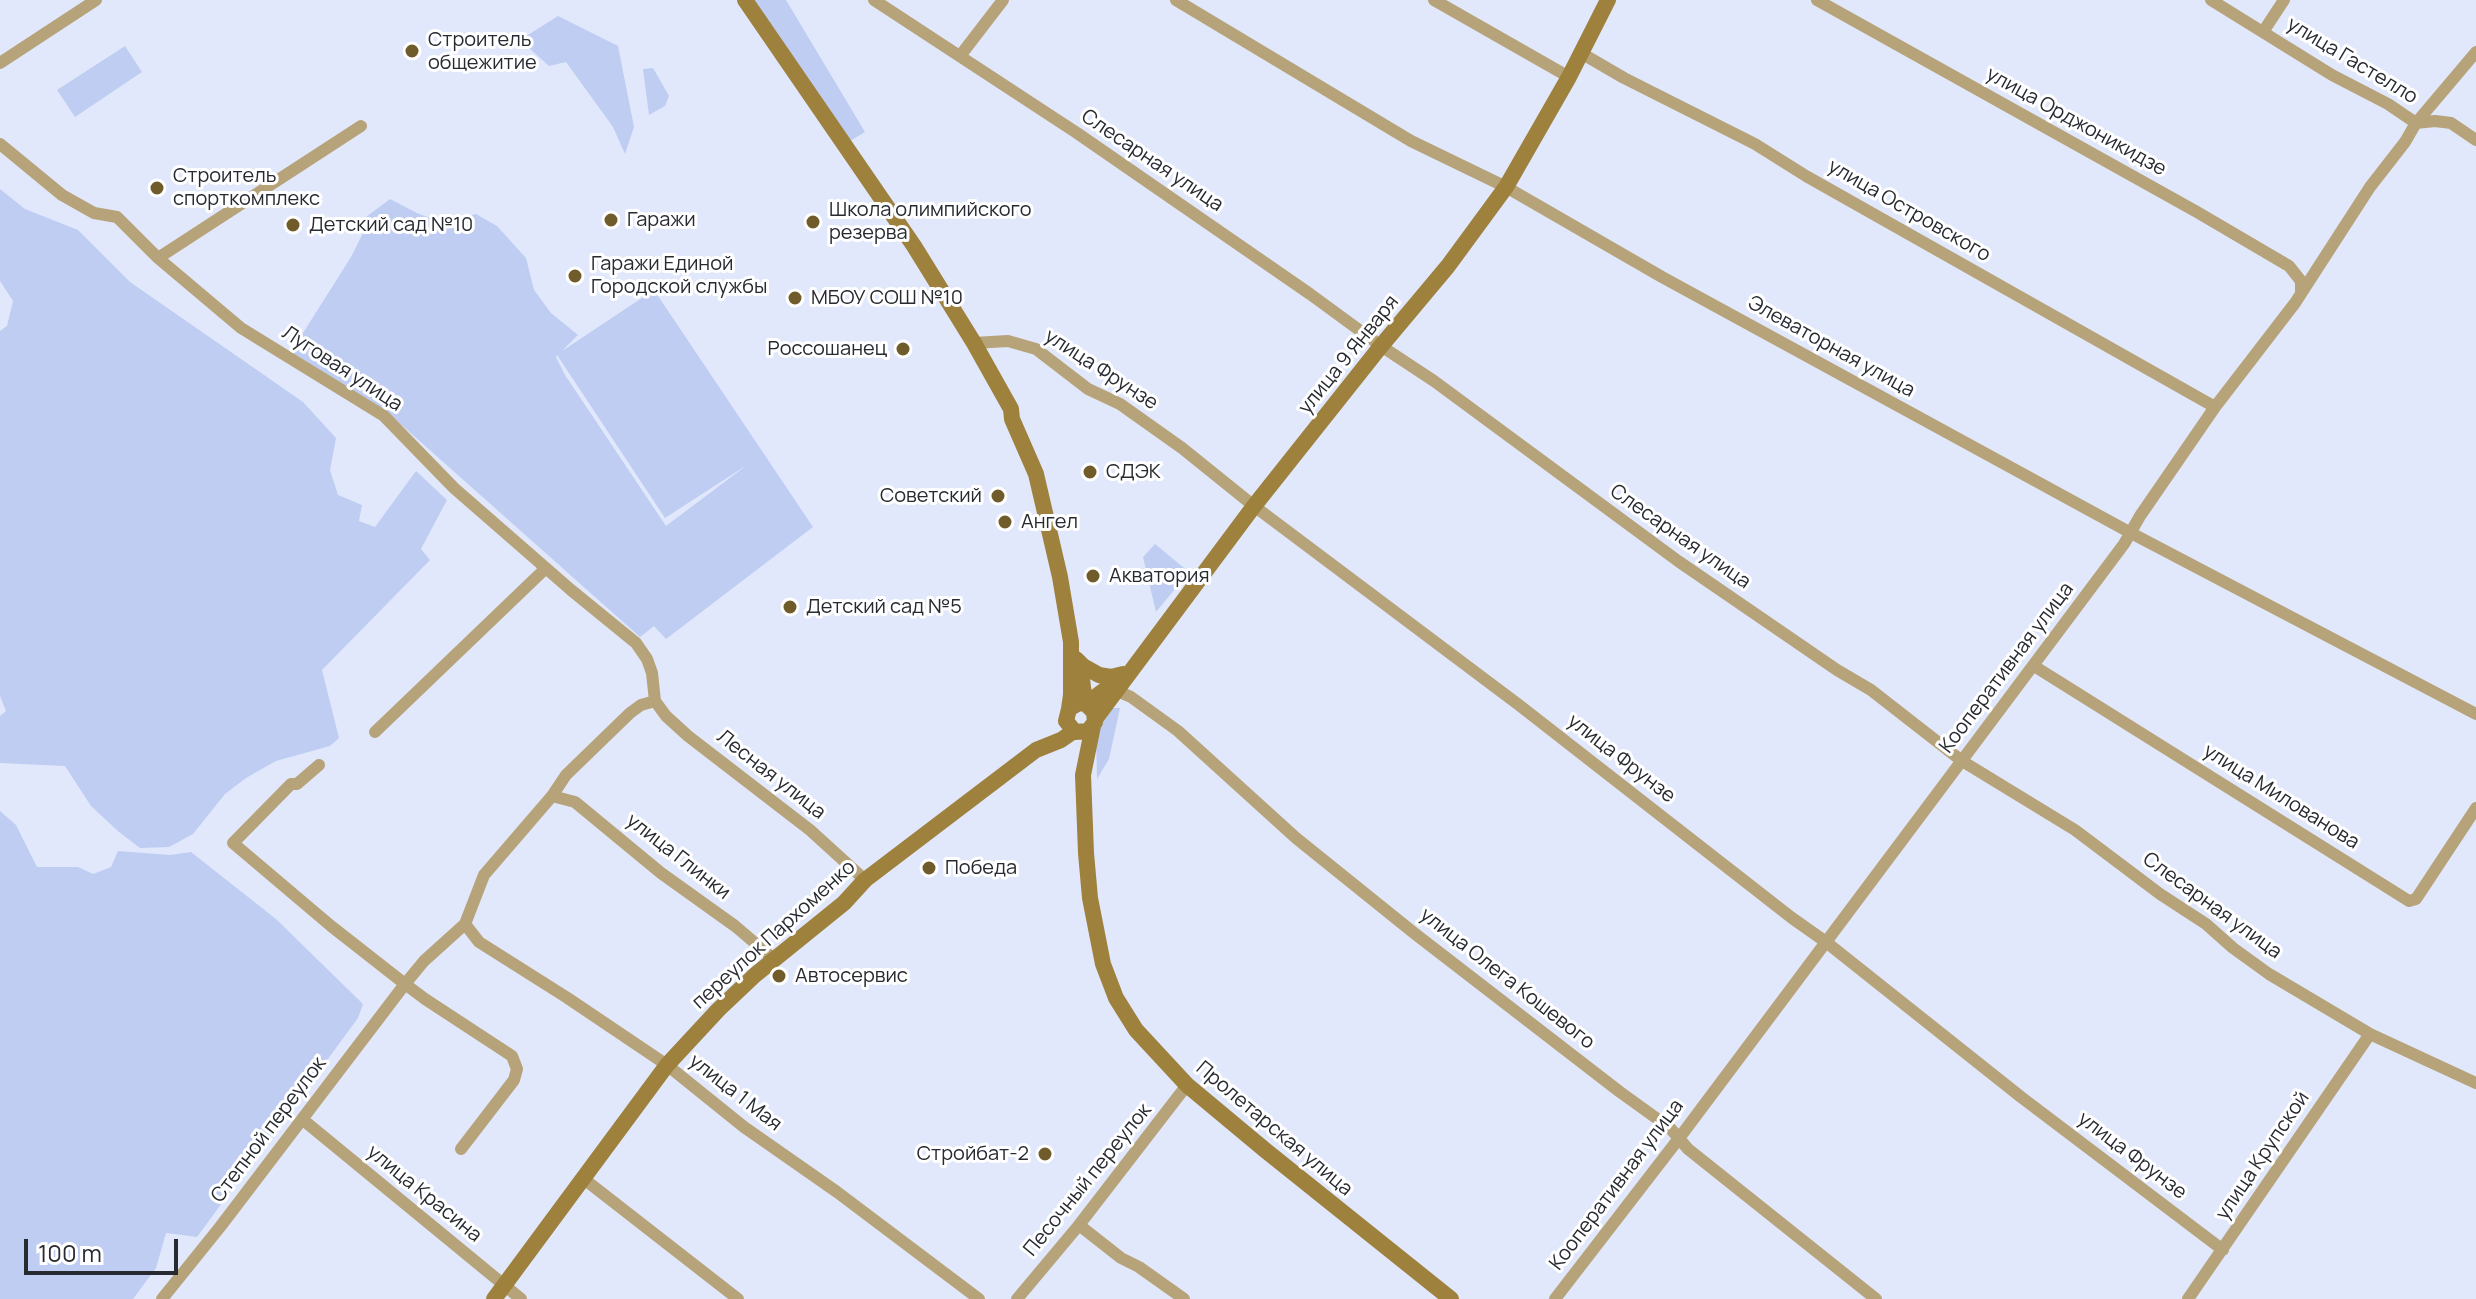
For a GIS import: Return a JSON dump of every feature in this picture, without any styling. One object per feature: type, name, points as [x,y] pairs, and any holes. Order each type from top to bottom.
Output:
[{"type":"main road","points":[[745,0],[914,246],[1011,409],[1012,419],[1036,474],[1052,533],[1074,651],[1083,666],[1099,675],[1111,677],[1128,670]]},
{"type":"main road","name":"улица 9 Января","points":[[1080,718],[1115,690],[1254,506],[1448,266],[1506,187],[1569,77],[1608,0]]},
{"type":"main road","name":"Пролетарская улица","points":[[1074,651],[1082,679],[1075,745],[1083,775],[1090,898],[1103,964],[1116,998],[1136,1030],[1187,1085],[1451,1299]]},
{"type":"main road","points":[[1080,718],[1128,670]]},
{"type":"main road","name":"переулок Пархоменко","points":[[500,1292],[667,1065],[718,1010],[844,903],[865,880],[1080,718]]},
{"type":"street","points":[[0,63],[96,0]]},
{"type":"street","name":"Слесарная улица","points":[[874,0],[1284,276],[1434,381],[1678,561],[1871,690],[1962,761],[2075,830],[2160,894],[2206,924],[2269,974],[2370,1034],[2476,1083]]},
{"type":"street","points":[[960,56],[1003,0]]},
{"type":"street","name":"Элеваторная улица","points":[[1176,0],[1411,141],[1506,187],[1675,284],[2131,533],[2476,714]]},
{"type":"street","points":[[1434,0],[1569,77]]},
{"type":"street","name":"улица Орджоникидзе","points":[[1817,0],[2289,266],[2301,281],[2301,291]]},
{"type":"street","name":"улица Гастелло","points":[[2211,0],[2416,123],[2451,123],[2476,140]]},
{"type":"street","points":[[2263,32],[2284,0]]},
{"type":"street","name":"Кооперативная улица","points":[[1555,1299],[2034,666],[2131,533],[2215,407],[2295,303],[2370,187],[2416,123],[2476,52]]},
{"type":"street","name":"улица Островского","points":[[1581,53],[1755,144],[1806,176],[2215,407]]},
{"type":"street","points":[[158,258],[361,126]]},
{"type":"street","name":"Луговая улица","points":[[0,144],[62,195],[94,213],[117,217],[158,258],[241,328],[384,416],[454,488],[636,643],[652,673],[655,701]]},
{"type":"street","name":"улица Фрунзе","points":[[974,343],[1008,341],[1036,349],[1088,389],[1120,404],[1182,448],[2223,1250]]},
{"type":"street","points":[[375,732],[546,568]]},
{"type":"street","name":"улица Милованова","points":[[2034,666],[2409,901],[2416,899],[2476,808]]},
{"type":"street","name":"улица Олега Кошевого","points":[[1115,690],[1131,697],[1178,731],[1257,805],[1320,857],[1680,1137],[1688,1149],[1876,1299]]},
{"type":"street","name":"Степной переулок","points":[[162,1299],[405,984],[424,961],[465,924],[484,875],[552,796],[566,775],[630,713],[641,705],[655,701]]},
{"type":"street","name":"Лесная улица","points":[[655,701],[688,736],[810,830],[865,880]]},
{"type":"street","points":[[319,765],[297,784],[291,784],[233,843],[405,984],[512,1056],[517,1069],[514,1080],[461,1149]]},
{"type":"street","name":"улица Глинки","points":[[552,796],[575,802],[661,873],[735,926],[775,960]]},
{"type":"street","name":"улица 1 Мая","points":[[465,924],[479,942],[667,1065],[744,1127],[837,1192],[979,1299]]},
{"type":"street","name":"улица Крупской","points":[[2188,1299],[2370,1034]]},
{"type":"street","name":"Песочный переулок","points":[[1017,1299],[1079,1225],[1187,1085]]},
{"type":"street","name":"улица Красина","points":[[302,1119],[500,1292],[521,1299]]},
{"type":"street","points":[[584,1179],[738,1299]]},
{"type":"street","points":[[1079,1225],[1121,1258],[1184,1299]]},
{"type":"shaded area","points":[[751,0],[786,0],[865,132],[850,141]]},
{"type":"shaded area","points":[[558,16],[618,46],[634,127],[625,154],[613,127],[566,62],[549,66],[520,40]]},
{"type":"shaded area","points":[[125,46],[142,72],[75,117],[57,90]]},
{"type":"shaded area","points":[[653,68],[669,96],[665,106],[649,115],[643,69]]},
{"type":"shaded area","points":[[0,189],[25,209],[78,230],[130,282],[303,402],[336,438],[330,470],[338,495],[362,505],[359,521],[375,527],[416,471],[447,500],[421,549],[430,560],[322,670],[339,738],[330,746],[276,761],[246,778],[225,794],[193,834],[169,847],[140,848],[119,832],[91,806],[65,766],[0,763],[0,716],[6,711],[0,696],[0,331],[7,326],[13,301],[0,281]]},
{"type":"shaded area","points":[[390,199],[445,223],[476,214],[497,226],[526,258],[534,290],[551,313],[578,335],[562,351],[654,290],[813,527],[666,639],[654,626],[640,637],[387,412],[291,352],[351,257],[363,233],[362,220]],"holes":[[[557,355],[665,518],[747,465],[666,526],[565,375]]]},
{"type":"shaded area","points":[[1155,544],[1189,572],[1156,612],[1143,557]]},
{"type":"shaded area","points":[[1110,708],[1120,708],[1109,759],[1097,779],[1096,735]]},
{"type":"shaded area","points":[[0,811],[16,825],[37,867],[78,867],[93,874],[111,867],[118,851],[170,855],[191,852],[276,919],[363,1004],[358,1018],[197,1237],[166,1233],[156,1268],[133,1299],[0,1299]]},
{"type":"place","name":"Строитель общежитие","points":[[412,51]]},
{"type":"place","name":"Строитель спорткомплекс","points":[[157,188]]},
{"type":"place","name":"Гаражи","points":[[611,220]]},
{"type":"place","name":"Школа олимпийского резерва","points":[[813,222]]},
{"type":"place","name":"Детский сад №10","points":[[293,225]]},
{"type":"place","name":"Гаражи Единой Городской службы","points":[[575,276]]},
{"type":"place","name":"МБОУ СОШ №10","points":[[795,298]]},
{"type":"place","name":"Россошанец","points":[[903,349]]},
{"type":"place","name":"СДЭК","points":[[1090,472]]},
{"type":"place","name":"Советский","points":[[998,496]]},
{"type":"place","name":"Ангел","points":[[1005,522]]},
{"type":"place","name":"Акватория","points":[[1093,576]]},
{"type":"place","name":"Детский сад №5","points":[[790,607]]},
{"type":"place","name":"Победа","points":[[929,868]]},
{"type":"place","name":"Автосервис","points":[[779,976]]},
{"type":"place","name":"Стройбат-2","points":[[1045,1154]]}]
